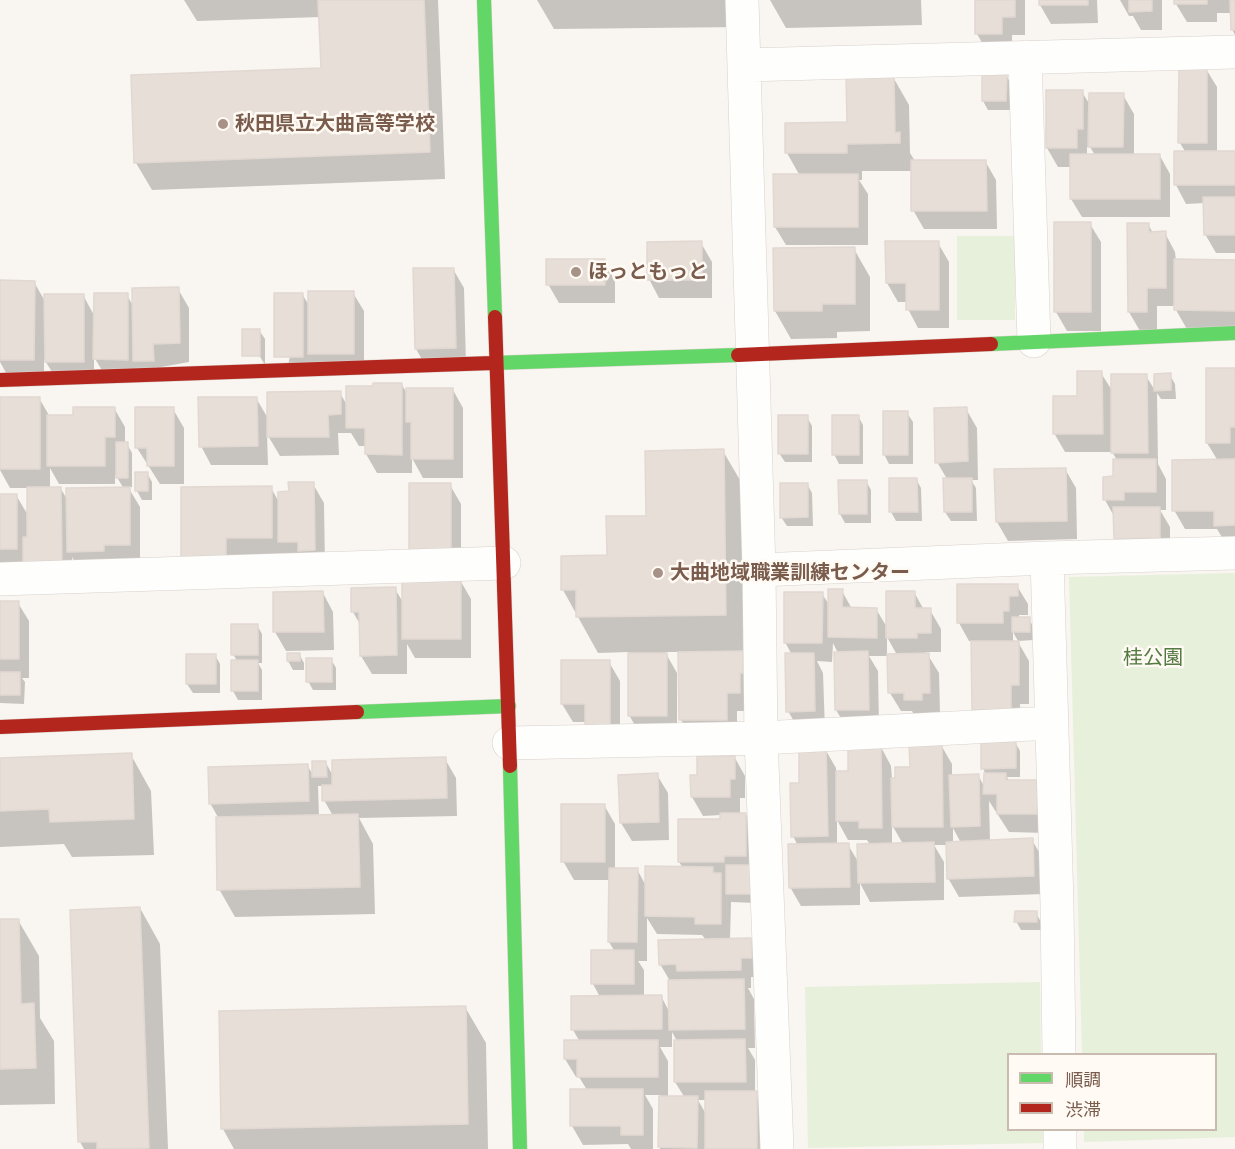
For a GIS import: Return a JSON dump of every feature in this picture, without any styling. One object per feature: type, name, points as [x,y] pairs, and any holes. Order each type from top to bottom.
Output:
[{"type":"street","points":[[484,0],[509,706],[520,1149]]},
{"type":"street","points":[[742,0],[754,354],[761,738],[777,1149]]},
{"type":"street","points":[[744,65],[1235,52]]},
{"type":"street","points":[[1025,57],[1034,341]]},
{"type":"street","points":[[0,380],[754,354],[1235,333]]},
{"type":"street","points":[[759,570],[1235,553]]},
{"type":"street","points":[[1047,558],[1059,1053]]},
{"type":"street","points":[[0,579],[504,563]]},
{"type":"street","points":[[0,728],[509,706]]},
{"type":"street","points":[[510,743],[761,738],[1051,723]]},
{"type":"street","points":[[1060,1131],[1060,1149]]},
{"type":"green space","points":[[957,236],[1015,236],[1015,320],[957,320]]},
{"type":"green space","name":"桂公園","points":[[1235,573],[1235,1137],[1084,1142],[1084,1131],[1217,1131],[1217,1053],[1082,1053],[1069,577]]},
{"type":"green space","points":[[1040,982],[1041,1053],[1007,1053],[1007,1131],[1043,1131],[1043,1143],[808,1148],[805,987]]},
{"type":"building","points":[[318,0],[424,0],[430,152],[134,163],[131,75],[321,68]]},
{"type":"building","points":[[975,0],[1015,0],[1015,17],[1002,17],[1002,34],[975,34]]},
{"type":"building","points":[[1039,0],[1088,0],[1088,5],[1039,5]]},
{"type":"building","points":[[1129,0],[1152,0],[1152,11],[1129,12]]},
{"type":"building","points":[[1174,0],[1207,0],[1207,4],[1174,4]]},
{"type":"building","points":[[1230,0],[1235,0],[1235,30],[1231,30]]},
{"type":"building","points":[[1179,67],[1207,67],[1207,143],[1178,143]]},
{"type":"building","points":[[982,74],[1007,74],[1006,101],[982,101]]},
{"type":"building","points":[[894,76],[895,133],[900,132],[900,143],[847,144],[847,153],[785,153],[785,123],[847,122],[846,77]]},
{"type":"building","points":[[1046,90],[1083,90],[1083,129],[1077,129],[1077,148],[1046,148]]},
{"type":"building","points":[[1089,93],[1124,93],[1123,147],[1088,147]]},
{"type":"building","points":[[1174,151],[1235,151],[1235,185],[1174,185]]},
{"type":"building","points":[[1070,154],[1160,154],[1160,199],[1070,199]]},
{"type":"building","points":[[911,160],[986,160],[987,211],[911,211]]},
{"type":"building","points":[[773,174],[858,174],[858,227],[774,227]]},
{"type":"building","points":[[1203,197],[1235,197],[1235,235],[1204,235]]},
{"type":"building","points":[[1054,222],[1091,222],[1091,312],[1054,312]]},
{"type":"building","points":[[1127,223],[1149,223],[1149,232],[1166,231],[1166,288],[1147,288],[1147,312],[1128,312]]},
{"type":"building","points":[[702,241],[702,280],[647,280],[647,242]]},
{"type":"building","points":[[885,241],[939,241],[939,310],[906,310],[906,283],[886,283]]},
{"type":"building","points":[[855,247],[855,304],[822,304],[822,311],[774,311],[773,248]]},
{"type":"building","name":"ほっともっと","points":[[546,259],[605,259],[605,285],[546,285]]},
{"type":"building","points":[[1174,259],[1235,260],[1235,311],[1174,310]]},
{"type":"building","points":[[413,268],[454,268],[456,348],[415,349]]},
{"type":"building","points":[[0,280],[35,281],[34,360],[0,360]]},
{"type":"building","points":[[179,287],[180,343],[153,344],[154,361],[133,361],[132,288]]},
{"type":"building","points":[[308,291],[354,291],[354,354],[308,354]]},
{"type":"building","points":[[94,293],[128,293],[128,360],[93,359]]},
{"type":"building","points":[[274,293],[303,293],[303,357],[274,357]]},
{"type":"building","points":[[44,294],[84,294],[84,362],[45,362]]},
{"type":"building","points":[[242,329],[260,329],[260,356],[242,356]]},
{"type":"building","points":[[1206,368],[1235,368],[1235,427],[1230,427],[1230,443],[1206,443]]},
{"type":"building","points":[[1077,371],[1102,371],[1103,434],[1053,434],[1053,396],[1077,396]]},
{"type":"building","points":[[1171,373],[1171,390],[1154,391],[1154,374]]},
{"type":"building","points":[[1111,374],[1147,374],[1148,453],[1111,453]]},
{"type":"building","points":[[373,383],[402,383],[402,455],[365,454],[365,428],[346,428],[346,386],[373,386]]},
{"type":"building","points":[[406,388],[453,388],[453,459],[411,459],[411,422],[406,422]]},
{"type":"building","points":[[341,391],[341,414],[328,415],[329,437],[267,437],[267,392]]},
{"type":"building","points":[[0,397],[40,397],[40,469],[0,469]]},
{"type":"building","points":[[198,397],[257,397],[258,446],[199,447]]},
{"type":"building","points":[[73,407],[115,407],[115,437],[105,437],[105,466],[47,466],[47,415],[73,415]]},
{"type":"building","points":[[135,407],[174,407],[174,466],[147,466],[147,448],[135,448]]},
{"type":"building","points":[[967,407],[968,461],[935,463],[934,408]]},
{"type":"building","points":[[883,411],[908,411],[908,455],[883,455]]},
{"type":"building","points":[[778,415],[808,415],[808,454],[778,454]]},
{"type":"building","points":[[832,415],[859,415],[859,455],[832,455]]},
{"type":"building","points":[[116,442],[128,442],[128,478],[116,478]]},
{"type":"building","points":[[724,449],[726,615],[576,617],[576,590],[561,590],[561,556],[607,555],[606,516],[646,516],[645,451]]},
{"type":"building","points":[[1113,459],[1156,459],[1156,492],[1124,492],[1124,500],[1103,500],[1103,477],[1113,476]]},
{"type":"building","points":[[1235,459],[1235,525],[1214,526],[1214,511],[1172,511],[1172,460]]},
{"type":"building","points":[[1066,468],[1067,521],[996,522],[994,469]]},
{"type":"building","points":[[135,472],[148,472],[148,491],[135,491]]},
{"type":"building","points":[[889,478],[917,478],[918,512],[889,512]]},
{"type":"building","points":[[943,478],[972,478],[972,512],[944,512]]},
{"type":"building","points":[[838,480],[867,480],[867,514],[839,514]]},
{"type":"building","points":[[288,482],[314,482],[315,550],[298,551],[298,542],[278,542],[278,492],[289,491]]},
{"type":"building","points":[[409,483],[451,483],[451,553],[409,553]]},
{"type":"building","points":[[780,483],[808,483],[808,517],[780,518]]},
{"type":"building","points":[[272,486],[272,538],[226,538],[226,559],[181,559],[181,487]]},
{"type":"building","points":[[27,487],[61,487],[62,566],[23,566],[23,537],[27,537]]},
{"type":"building","points":[[130,487],[130,545],[104,545],[104,551],[67,552],[66,488]]},
{"type":"building","points":[[0,494],[17,494],[17,549],[0,549]]},
{"type":"building","points":[[1113,507],[1160,507],[1160,538],[1114,539]]},
{"type":"building","points":[[402,579],[461,579],[461,639],[402,639]]},
{"type":"building","points":[[957,584],[1018,584],[1018,596],[1009,596],[1009,611],[1003,611],[1003,623],[957,623]]},
{"type":"building","points":[[396,587],[397,655],[360,656],[359,612],[351,612],[351,588]]},
{"type":"building","points":[[828,589],[843,589],[842,607],[877,608],[877,638],[828,637]]},
{"type":"building","points":[[323,591],[324,632],[273,632],[273,592]]},
{"type":"building","points":[[886,591],[915,591],[915,608],[931,608],[931,633],[917,633],[917,638],[886,638]]},
{"type":"building","points":[[784,592],[823,592],[822,643],[784,643]]},
{"type":"building","points":[[0,601],[19,601],[19,659],[0,659]]},
{"type":"building","points":[[1012,617],[1030,617],[1030,632],[1012,632]]},
{"type":"building","points":[[231,624],[258,624],[258,655],[231,655]]},
{"type":"building","points":[[971,641],[1019,641],[1019,685],[1011,685],[1011,710],[972,710]]},
{"type":"building","points":[[743,651],[740,693],[727,693],[727,720],[679,720],[678,652]]},
{"type":"building","points":[[868,651],[869,710],[835,710],[834,652]]},
{"type":"building","points":[[287,653],[300,653],[300,661],[287,661]]},
{"type":"building","points":[[628,653],[667,653],[667,716],[628,716]]},
{"type":"building","points":[[785,653],[814,653],[815,711],[786,712]]},
{"type":"building","points":[[929,653],[930,693],[922,693],[922,700],[904,700],[904,693],[888,693],[887,654]]},
{"type":"building","points":[[186,654],[216,654],[216,684],[186,684]]},
{"type":"building","points":[[306,658],[332,658],[332,682],[306,682]]},
{"type":"building","points":[[231,660],[258,660],[258,691],[231,691]]},
{"type":"building","points":[[561,660],[610,660],[610,728],[585,728],[585,704],[561,704]]},
{"type":"building","points":[[0,672],[20,672],[20,695],[0,695]]},
{"type":"building","points":[[981,741],[1016,741],[1016,768],[981,769]]},
{"type":"building","points":[[909,744],[942,744],[943,827],[892,827],[891,778],[895,778],[895,767],[910,767]]},
{"type":"building","points":[[848,746],[881,746],[882,828],[859,828],[859,821],[836,821],[836,771],[848,771]]},
{"type":"building","points":[[826,747],[828,836],[791,837],[790,783],[799,783],[799,748]]},
{"type":"building","points":[[132,753],[134,819],[50,822],[49,809],[0,811],[0,758]]},
{"type":"building","points":[[697,756],[735,756],[735,779],[730,779],[730,797],[691,797],[690,775],[697,775]]},
{"type":"building","points":[[446,757],[447,798],[322,801],[322,785],[332,785],[332,760]]},
{"type":"building","points":[[312,761],[326,761],[327,777],[312,777]]},
{"type":"building","points":[[308,764],[309,801],[209,804],[208,767]]},
{"type":"building","points":[[658,773],[659,822],[620,823],[618,775]]},
{"type":"building","points":[[984,773],[1006,773],[1006,780],[1038,780],[1037,814],[997,814],[997,794],[983,794]]},
{"type":"building","points":[[979,774],[980,826],[951,827],[949,775]]},
{"type":"building","points":[[561,804],[605,804],[605,862],[561,862]]},
{"type":"building","points":[[720,813],[746,813],[746,856],[724,856],[724,862],[678,862],[678,819],[720,819]]},
{"type":"building","points":[[358,814],[360,887],[217,890],[216,817]]},
{"type":"building","points":[[1033,838],[1034,876],[947,879],[946,842]]},
{"type":"building","points":[[934,842],[935,882],[858,883],[857,844]]},
{"type":"building","points":[[849,843],[850,887],[789,888],[788,844]]},
{"type":"building","points":[[726,865],[752,865],[752,894],[726,894]]},
{"type":"building","points":[[645,866],[713,867],[713,873],[721,873],[721,924],[695,924],[695,917],[645,916]]},
{"type":"building","points":[[609,868],[638,868],[637,942],[608,942]]},
{"type":"building","points":[[140,907],[149,1148],[97,1149],[97,1142],[78,1142],[70,910]]},
{"type":"building","points":[[1015,911],[1037,911],[1037,922],[1014,922]]},
{"type":"building","points":[[0,919],[19,919],[21,1004],[34,1003],[36,1068],[0,1069]]},
{"type":"building","points":[[751,938],[752,958],[741,958],[741,970],[677,971],[676,964],[659,965],[658,940]]},
{"type":"building","points":[[591,950],[634,950],[634,984],[591,984]]},
{"type":"building","points":[[744,979],[745,1029],[669,1030],[668,980]]},
{"type":"building","points":[[662,995],[662,1029],[571,1030],[571,996]]},
{"type":"building","points":[[466,1006],[468,1124],[221,1129],[219,1011]]},
{"type":"building","points":[[745,1039],[746,1082],[674,1082],[674,1040]]},
{"type":"building","points":[[564,1040],[658,1040],[658,1077],[577,1077],[577,1059],[564,1059]]},
{"type":"building","points":[[570,1089],[643,1089],[643,1135],[621,1135],[621,1126],[570,1126]]},
{"type":"building","points":[[705,1091],[757,1091],[757,1149],[705,1149]]},
{"type":"building","points":[[659,1096],[698,1096],[697,1148],[658,1147]]},
{"type":"traffic: fast","points":[[484,0],[495,317]]},
{"type":"traffic: fast","points":[[991,344],[1235,333]]},
{"type":"traffic: fast","points":[[493,363],[738,355]]},
{"type":"traffic: fast","points":[[357,712],[509,706]]},
{"type":"traffic: fast","points":[[510,766],[520,1149]]},
{"type":"traffic: jam","points":[[495,317],[510,766]]},
{"type":"traffic: jam","points":[[738,355],[991,344]]},
{"type":"traffic: jam","points":[[0,380],[493,363]]},
{"type":"traffic: jam","points":[[0,727],[357,712]]},
{"type":"place","name":"秋田県立大曲高等学校","points":[[223,124]]},
{"type":"place","name":"ほっともっと","points":[[576,272]]},
{"type":"place","name":"大曲地域職業訓練センター","points":[[658,573]]}]
